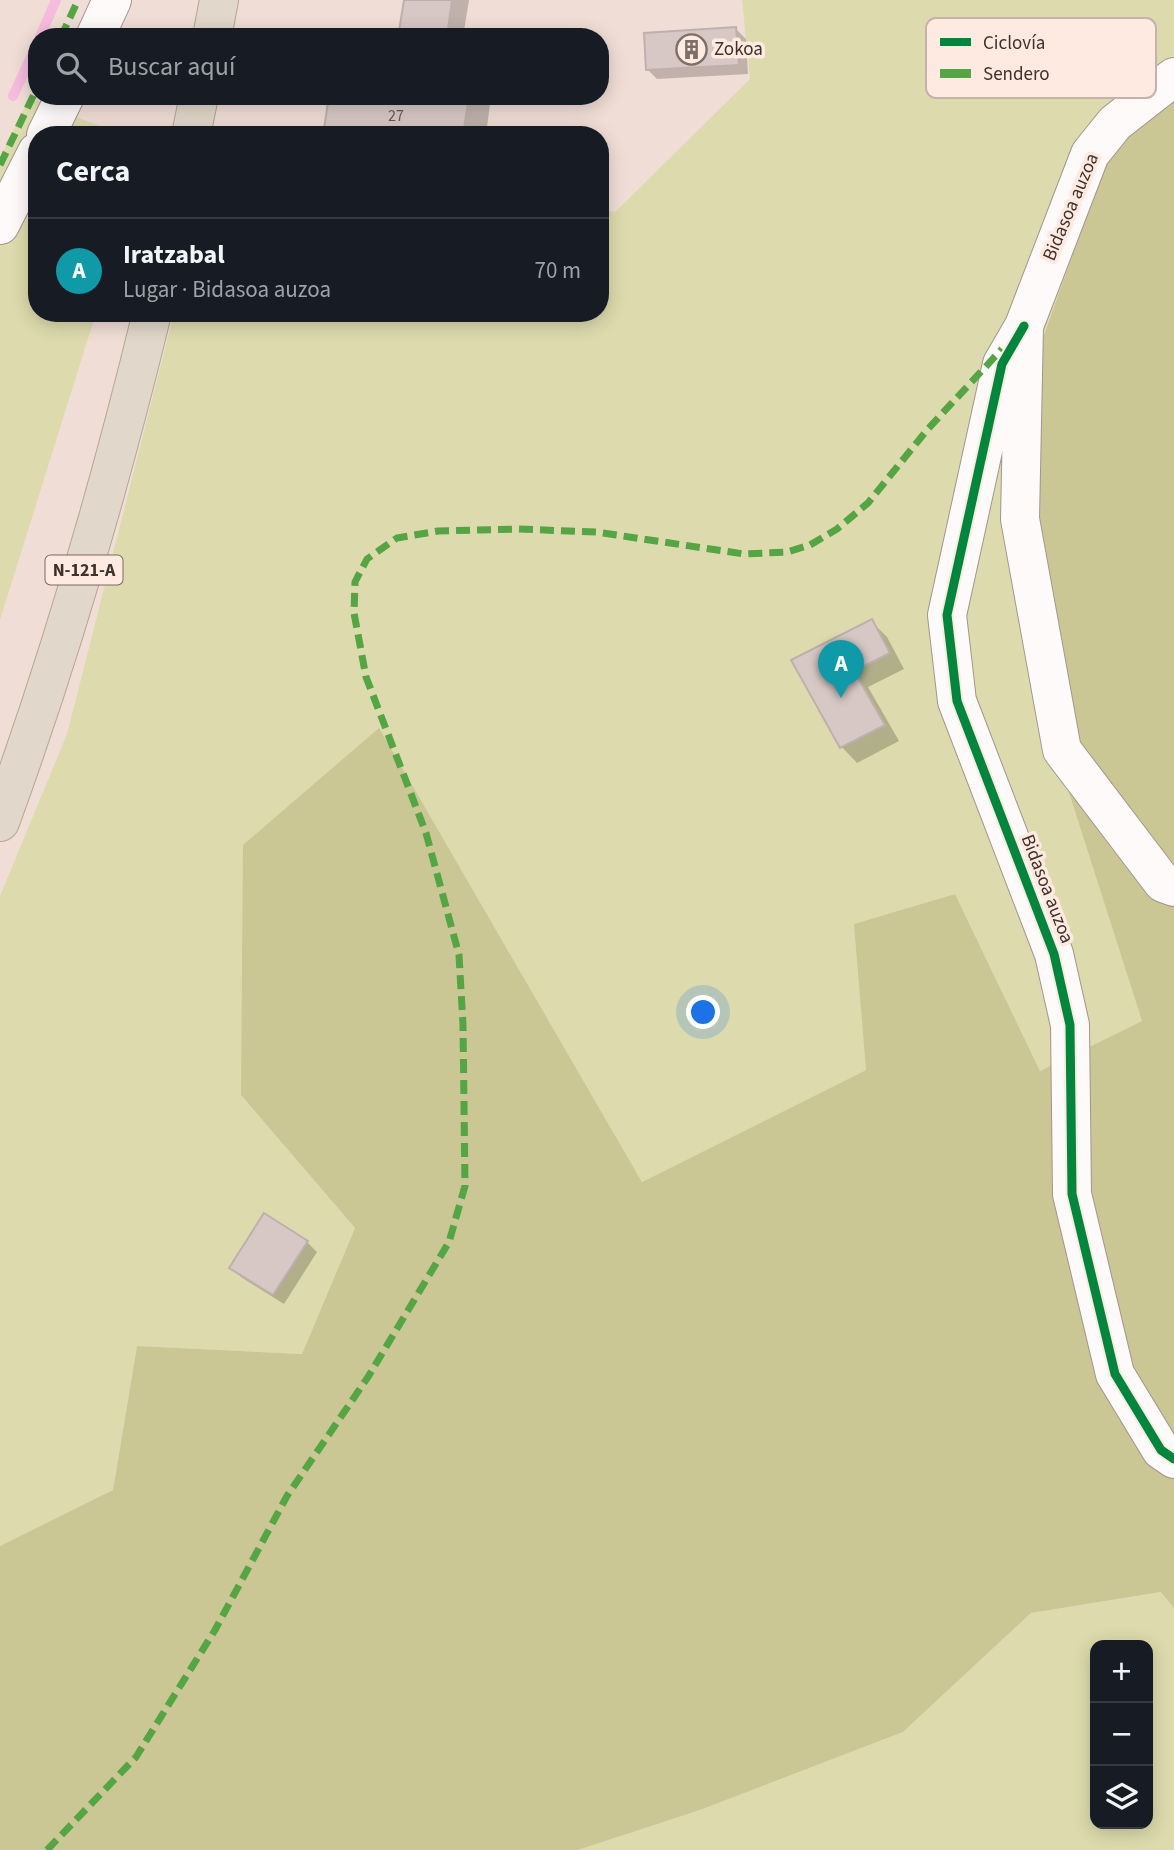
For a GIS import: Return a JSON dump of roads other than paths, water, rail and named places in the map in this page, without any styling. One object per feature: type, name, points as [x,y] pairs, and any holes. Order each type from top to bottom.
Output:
[{"type":"highway","points":[[214,28],[219,0]]},
{"type":"highway","points":[[193,126],[197,105]]},
{"type":"highway","name":"N-121-A","points":[[0,822],[52,674],[94,539],[150,322]]},
{"type":"street","points":[[99,28],[112,0]]},
{"type":"street","name":"Bidasoa auzoa","points":[[1156,91],[1174,77]]},
{"type":"street","name":"Bidasoa auzoa","points":[[1147,98],[1115,123],[1090,154],[1024,326],[1002,364],[947,615],[957,701],[1056,966],[1070,1025],[1072,1194],[1115,1374],[1161,1450],[1174,1460]]},
{"type":"street","points":[[50,126],[61,105]]},
{"type":"street","points":[[0,225],[28,170]]},
{"type":"street","name":"Bidasoa auzoa","points":[[1024,326],[1020,519],[1062,750],[1163,883],[1174,887]]},
{"type":"waterway","points":[[44,28],[56,0]]},
{"type":"waterway","points":[[13,96],[28,64]]},
{"type":"place","name":"Zokoa","points":[[691,49]]},
{"type":"place","name":"Iratzabal","points":[[841,698]]}]
